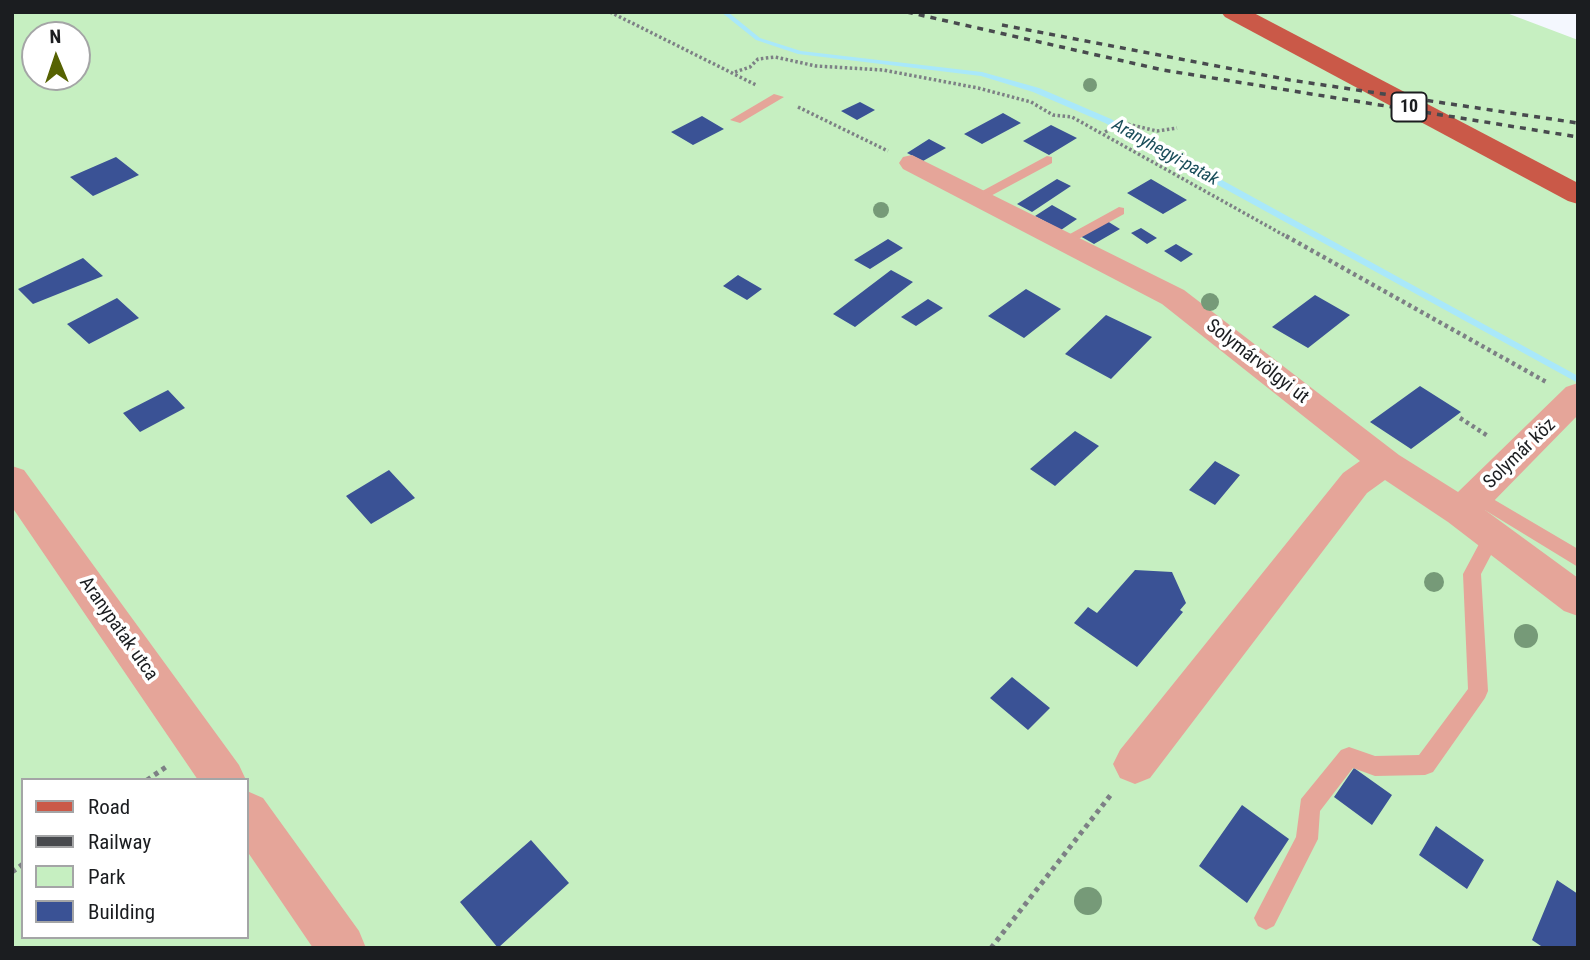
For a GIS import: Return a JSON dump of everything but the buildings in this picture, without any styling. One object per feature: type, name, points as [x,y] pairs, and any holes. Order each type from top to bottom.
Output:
[{"type":"main road","name":"10","points":[[1233,12],[1273,36],[1578,195]]},
{"type":"street","name":"Solymárvölgyi út","points":[[912,163],[1173,297],[1387,464],[1469,504],[1492,536],[1578,600]]},
{"type":"street","name":"Solymár köz","points":[[1469,504],[1577,397]]},
{"type":"street","points":[[1135,764],[1355,483],[1364,474],[1387,464]]},
{"type":"street","name":"Aranypatak utca","points":[[12,479],[223,778]]},
{"type":"street","points":[[248,814],[342,948]]},
{"type":"lane","points":[[736,120],[778,97]]},
{"type":"lane","points":[[980,196],[1047,160]]},
{"type":"lane","points":[[1066,240],[1119,211]]},
{"type":"lane","points":[[1469,504],[1578,559]]},
{"type":"lane","points":[[1266,918],[1307,839],[1309,807],[1349,757],[1375,766],[1424,765],[1478,691],[1472,574],[1492,536]]},
{"type":"path","points":[[735,72],[750,67],[758,60],[775,57],[816,66],[883,70],[1018,98],[1054,115],[1072,117],[1577,397]]},
{"type":"path","points":[[1104,133],[1123,122],[1157,131],[1177,128]]},
{"type":"path","points":[[991,948],[1135,764]]},
{"type":"green space","points":[[12,12],[1504,12],[1578,40],[1578,948],[12,948]]},
{"type":"waterway","name":"Aranyhegyi-patak","points":[[724,12],[758,39],[800,53],[982,74],[1036,90],[1108,121],[1578,380]]},
{"type":"railway","points":[[907,12],[1163,70],[1578,137]]},
{"type":"railway","points":[[1002,25],[1290,80],[1578,123]]}]
